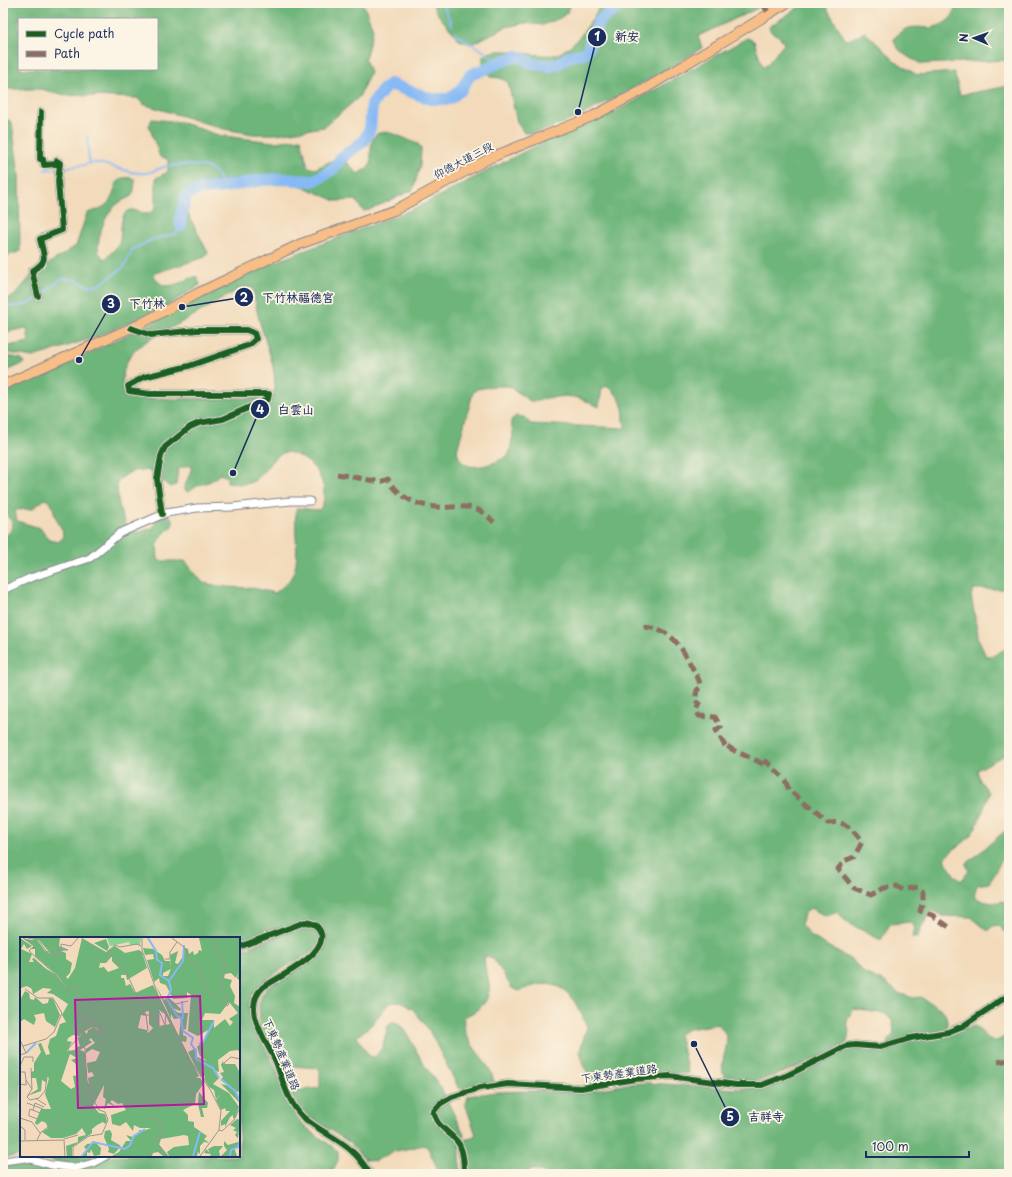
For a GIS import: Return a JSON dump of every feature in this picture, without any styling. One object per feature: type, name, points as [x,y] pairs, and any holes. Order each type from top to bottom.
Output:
[{"type":"main road","name":"仰德大道三段","points":[[3,385],[142,323],[210,287],[300,244],[395,210],[490,158],[593,116],[643,90],[787,3]]},
{"type":"street","points":[[38,296],[32,271],[43,265],[45,260],[40,239],[62,230],[58,181],[60,162],[56,161],[56,164],[44,165],[43,159],[40,158],[41,112]]},
{"type":"street","points":[[131,328],[151,335],[197,330],[247,330],[254,333],[256,339],[249,345],[189,366],[136,380],[128,386],[129,391],[150,394],[270,394],[268,399],[223,419],[199,423],[190,427],[165,447],[158,464],[162,514]]},
{"type":"street","points":[[3,590],[30,578],[90,558],[120,533],[162,514],[186,509],[310,501]]},
{"type":"street","name":"下東勢產業道路","points":[[240,947],[305,922],[314,924],[319,928],[322,937],[321,943],[314,954],[263,987],[257,994],[255,1011],[257,1027],[275,1061],[295,1107],[304,1117],[352,1150],[370,1174]]},
{"type":"street","name":"下東勢產業道路","points":[[464,1174],[463,1153],[459,1144],[438,1122],[434,1115],[436,1107],[452,1097],[480,1088],[508,1084],[581,1088],[635,1079],[670,1076],[747,1086],[762,1085],[788,1076],[846,1046],[855,1044],[880,1047],[911,1038],[948,1032],[964,1026],[1009,995]]},
{"type":"street","points":[[3,1161],[26,1158],[51,1165],[75,1168],[93,1163],[104,1157]]},
{"type":"green space","points":[[3,3],[363,3],[373,29],[365,59],[370,72],[359,97],[324,127],[277,134],[253,134],[224,129],[143,104],[137,98],[66,95],[40,89],[9,89],[3,87]]},
{"type":"green space","points":[[432,3],[570,3],[567,13],[560,18],[543,25],[525,23],[506,27],[471,44],[459,40],[441,18]]},
{"type":"green space","points":[[601,3],[759,4],[758,8],[698,36],[702,48],[666,70],[585,113],[538,132],[524,133],[517,122],[508,82],[500,78],[490,77],[483,63],[483,56],[497,51],[556,55],[565,50],[578,39],[593,18]]},
{"type":"green space","points":[[805,3],[824,3],[846,41],[865,32],[895,61],[917,75],[954,72],[960,95],[1009,86],[1009,589],[974,589],[971,595],[979,641],[986,656],[991,657],[1009,647],[1009,747],[1008,753],[977,770],[980,781],[989,792],[984,809],[970,836],[950,852],[944,859],[955,876],[961,881],[969,871],[966,864],[1009,828],[1009,835],[1003,857],[989,883],[977,885],[974,896],[988,902],[1003,901],[1009,906],[1009,931],[1004,932],[999,925],[993,926],[988,931],[971,917],[943,916],[932,911],[922,926],[917,938],[912,937],[915,928],[910,922],[890,924],[881,940],[846,922],[838,912],[826,916],[810,908],[804,914],[801,925],[812,937],[853,961],[864,973],[885,982],[898,993],[913,998],[921,997],[940,1008],[946,1015],[947,1029],[889,1044],[887,1041],[894,1034],[893,1022],[886,1014],[853,1009],[847,1021],[849,1033],[847,1043],[803,1065],[762,1080],[744,1083],[730,1081],[723,1073],[722,1067],[726,1048],[726,1036],[718,1024],[688,1029],[679,1034],[688,1073],[599,1081],[591,1080],[584,1066],[580,1051],[587,1027],[576,1003],[562,989],[554,985],[544,984],[519,991],[512,988],[493,958],[485,956],[489,984],[488,996],[483,1005],[464,1017],[464,1027],[471,1043],[492,1074],[494,1083],[477,1084],[462,1089],[458,1087],[429,1030],[414,1010],[402,1003],[389,1003],[372,1024],[357,1037],[369,1056],[375,1057],[382,1048],[388,1026],[392,1022],[398,1024],[405,1030],[423,1063],[441,1088],[464,1135],[460,1144],[460,1174],[440,1174],[428,1148],[424,1145],[392,1152],[375,1161],[364,1159],[349,1142],[306,1115],[292,1095],[294,1091],[320,1088],[320,1072],[318,1068],[291,1066],[280,1059],[260,1027],[259,1005],[262,995],[267,988],[316,955],[321,949],[324,942],[311,920],[240,945],[240,937],[20,937],[20,1155],[3,1158],[3,538],[11,531],[12,522],[3,510],[3,391],[45,374],[154,322],[267,265],[416,208],[545,141],[617,111],[747,38],[754,41],[762,65],[765,67],[784,44],[779,36],[771,32],[769,27]],"holes":[[[246,287],[253,288],[258,315],[271,358],[275,378],[273,398],[141,398],[124,393],[122,388],[123,375],[130,356],[137,349],[153,337],[195,315],[239,289]],[[494,386],[509,386],[530,401],[566,396],[579,398],[599,407],[602,388],[608,386],[620,399],[626,428],[531,424],[524,417],[516,416],[511,420],[513,435],[509,455],[487,465],[471,466],[464,464],[460,459],[457,450],[473,393],[477,389]],[[286,452],[307,461],[317,471],[323,485],[324,497],[323,504],[319,510],[297,508],[297,552],[295,569],[289,581],[275,593],[252,588],[225,587],[203,583],[185,561],[160,561],[158,559],[157,547],[161,537],[172,526],[173,521],[169,514],[157,519],[153,528],[136,533],[126,524],[120,511],[117,483],[125,475],[130,473],[147,470],[157,475],[171,487],[176,485],[178,469],[189,465],[192,467],[184,489],[188,492],[199,485],[211,481],[220,474],[227,477],[227,482],[246,484],[254,481],[274,458]],[[45,499],[51,504],[62,530],[63,538],[58,542],[49,540],[40,528],[17,521],[15,510],[32,509]]]},
{"type":"green space","points":[[954,3],[1009,3],[1009,60],[922,64],[900,51],[894,39],[899,33],[905,29],[916,27],[927,28],[942,24],[949,20],[955,11]]},
{"type":"green space","points":[[152,119],[180,122],[218,135],[239,138],[274,142],[301,139],[308,167],[315,169],[337,158],[343,158],[358,174],[371,165],[371,148],[376,134],[387,132],[418,144],[421,149],[420,166],[413,190],[369,210],[363,211],[356,200],[336,201],[302,186],[254,177],[196,184],[182,195],[184,206],[208,253],[205,257],[158,272],[154,275],[158,281],[167,286],[177,284],[194,277],[197,277],[200,285],[168,305],[96,337],[33,357],[3,352],[3,347],[29,342],[27,328],[5,332],[5,328],[3,328],[3,300],[14,296],[33,274],[76,246],[87,213],[98,210],[107,204],[111,199],[118,181],[122,178],[135,179],[132,195],[115,206],[104,221],[100,233],[98,252],[104,259],[119,243],[124,214],[127,211],[134,210],[150,213],[156,207],[156,178],[168,172],[168,159],[160,157],[149,126]]},
{"type":"green space","points":[[3,120],[9,120],[12,123],[19,175],[20,251],[3,258]]},
{"type":"green space","points":[[3,355],[22,359],[24,363],[3,373]]},
{"type":"green space","points":[[306,925],[317,929],[319,941],[312,952],[264,981],[254,992],[250,1001],[250,1011],[254,1029],[273,1063],[286,1099],[293,1112],[308,1128],[338,1151],[338,1160],[332,1174],[3,1174],[3,1164],[26,1161],[75,1171],[107,1157],[240,1157],[240,951]]},
{"type":"green space","points":[[1009,1020],[1009,1174],[701,1174],[700,1172],[693,1174],[548,1174],[537,1170],[529,1170],[528,1174],[469,1174],[463,1149],[465,1140],[476,1135],[465,1103],[468,1096],[496,1092],[536,1091],[581,1093],[628,1084],[649,1083],[737,1089],[762,1088],[799,1073],[847,1050],[858,1049],[879,1053],[913,1040],[975,1026],[990,1040],[997,1041],[1007,1035],[1005,1031],[1005,1024]]},
{"type":"green space","points":[[37,1157],[96,1157],[90,1160],[74,1163]]},
{"type":"waterway","points":[[442,3],[452,25]]},
{"type":"waterway","points":[[181,226],[180,220],[187,194],[200,189],[223,187],[262,180],[282,179],[312,181],[323,176],[333,169],[341,158],[364,141],[370,129],[372,104],[390,84],[431,99],[449,99],[461,90],[470,75],[516,56],[533,64],[551,66],[558,64],[570,56],[584,54],[599,21],[624,3]]},
{"type":"waterway","points":[[454,33],[493,57],[496,65]]},
{"type":"waterway","points":[[87,136],[89,162]]},
{"type":"waterway","points":[[44,170],[98,163],[130,172],[146,173],[167,166],[198,165],[206,167],[215,173],[223,187]]},
{"type":"waterway","points":[[3,304],[12,306],[27,304],[41,296],[61,279],[73,279],[89,286],[99,285],[124,267],[132,250],[151,240],[176,234],[181,226]]},
{"type":"marked path","points":[[735,3],[742,6],[753,3]]},
{"type":"marked path","points":[[762,3],[769,14]]},
{"type":"marked path","points":[[337,474],[380,482],[388,479],[403,496],[422,505],[474,508],[482,512],[494,522]]},
{"type":"marked path","points":[[644,626],[653,627],[668,634],[684,652],[701,687],[697,690],[695,701],[699,704],[696,710],[699,716],[715,717],[721,727],[716,730],[726,748],[727,746],[736,752],[756,760],[766,766],[766,761],[785,780],[789,790],[828,823],[840,823],[852,829],[862,842],[854,857],[844,861],[838,869],[854,888],[871,895],[884,888],[897,886],[903,890],[918,887],[923,891],[923,901],[920,911],[932,915],[952,929]]},
{"type":"marked path","points":[[998,1062],[1009,1060]]},
{"type":"cycle path","points":[[38,296],[32,271],[41,264],[44,258],[40,239],[62,230],[58,181],[60,163],[57,161],[56,164],[44,165],[43,159],[40,159],[41,112]]},
{"type":"cycle path","points":[[131,328],[151,335],[197,330],[247,330],[254,333],[256,339],[249,345],[189,366],[144,377],[128,386],[129,391],[150,394],[269,394],[268,399],[223,419],[199,423],[190,427],[165,447],[161,456],[157,479],[162,514]]},
{"type":"cycle path","points":[[240,947],[305,922],[315,925],[320,930],[321,941],[317,949],[310,957],[263,987],[257,996],[254,1005],[255,1015],[262,1035],[276,1062],[286,1091],[293,1105],[303,1117],[339,1141],[355,1154],[370,1174]]},
{"type":"cycle path","points":[[464,1174],[464,1163],[460,1146],[437,1121],[434,1111],[440,1104],[452,1097],[480,1088],[508,1084],[581,1088],[635,1079],[670,1076],[736,1085],[762,1085],[788,1075],[846,1046],[855,1045],[880,1047],[911,1038],[948,1032],[963,1026],[1009,995]]},
{"type":"place","name":"新安","points":[[578,112]]},
{"type":"place","name":"下竹林福德宮","points":[[182,307]]},
{"type":"place","name":"下竹林","points":[[79,360]]},
{"type":"place","name":"白雲山","points":[[233,473]]},
{"type":"place","name":"吉祥寺","points":[[694,1044]]}]
